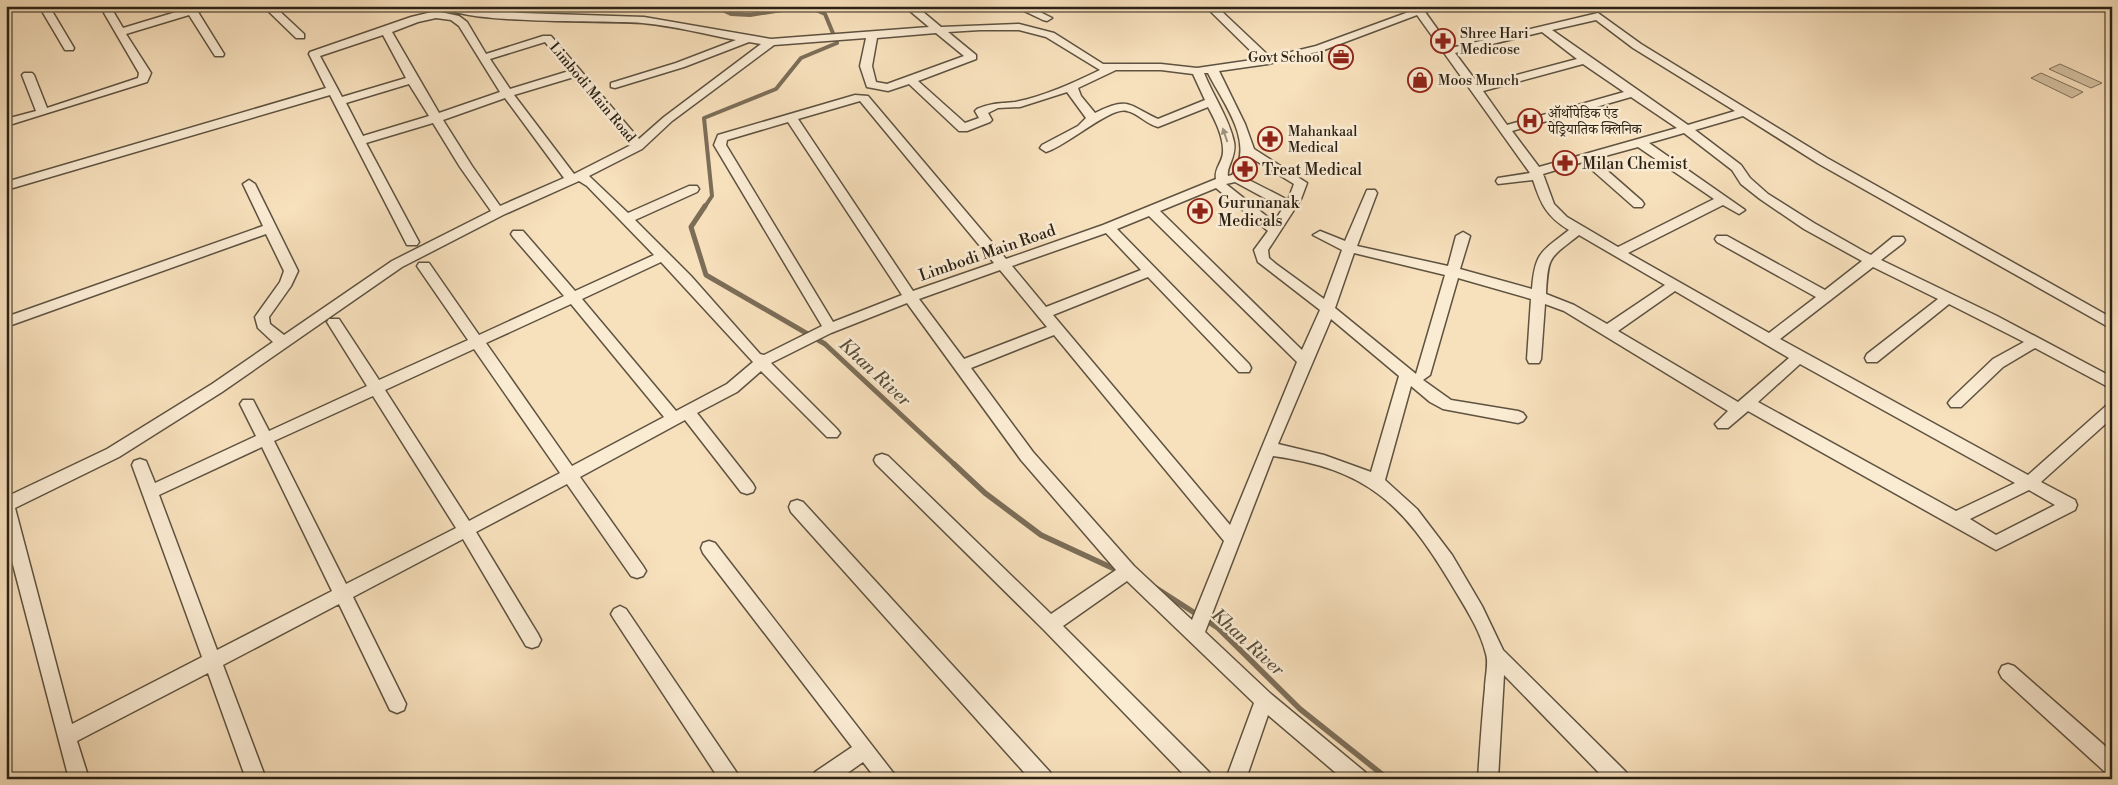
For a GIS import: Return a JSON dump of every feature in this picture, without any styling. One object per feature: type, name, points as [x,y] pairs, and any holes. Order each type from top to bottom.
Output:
[{"type":"street","points":[[44,6],[69,48]]},
{"type":"street","points":[[6,123],[125,88],[142,80],[145,73],[105,6]]},
{"type":"street","points":[[120,32],[190,8],[207,6]]},
{"type":"street","points":[[268,6],[300,36]]},
{"type":"street","points":[[447,6],[496,17],[645,20],[746,40],[772,42],[1006,27],[1032,29],[1050,35],[1101,67],[1160,67],[1197,70],[1268,60],[1320,48],[1419,11],[1438,6]]},
{"type":"street","points":[[872,36],[866,66],[871,85],[888,88],[972,57],[943,31],[909,6]]},
{"type":"street","points":[[1019,6],[1046,18]]},
{"type":"street","points":[[1210,6],[1268,60]]},
{"type":"street","points":[[190,8],[219,54]]},
{"type":"street","points":[[1320,235],[1349,248],[1539,295],[1569,308],[1743,406],[1956,519],[1996,544],[2069,505],[1799,357],[1554,213],[1548,205],[1537,174],[1450,50],[1419,11]]},
{"type":"street","points":[[412,242],[314,54],[439,13],[451,15],[463,24],[483,58],[508,94],[582,179],[663,256],[755,358],[763,362],[832,433]]},
{"type":"street","points":[[1450,50],[1598,16],[1637,46],[1823,162],[2112,324]]},
{"type":"street","points":[[1544,29],[1585,60],[1686,129],[1737,168],[1741,177],[1752,188],[1816,231],[1869,261],[2035,342],[2112,384]]},
{"type":"street","points":[[386,31],[412,80],[466,167],[498,212]]},
{"type":"street","name":"Limbodi Main Road","points":[[483,58],[547,38],[638,146]]},
{"type":"street","points":[[615,85],[680,65],[746,40]]},
{"type":"street","name":"Limbodi Main Road","points":[[6,505],[112,453],[216,388],[397,264],[498,212],[582,179],[638,146],[668,119],[772,42]]},
{"type":"street","points":[[1477,89],[1585,60]]},
{"type":"street","points":[[911,80],[963,128],[986,120],[981,112],[998,105],[1016,105],[1072,87],[1111,68]]},
{"type":"street","points":[[1212,69],[1244,134],[1248,151],[1245,165],[1225,181]]},
{"type":"street","points":[[1197,70],[1226,135],[1229,149],[1227,161],[1221,172],[1225,181],[1274,230]]},
{"type":"street","points":[[359,141],[576,73]]},
{"type":"street","points":[[28,76],[43,113]]},
{"type":"street","points":[[339,101],[412,80]]},
{"type":"street","points":[[1072,87],[1074,96],[1091,114],[1092,120]]},
{"type":"street","points":[[6,186],[333,90]]},
{"type":"street","points":[[1505,129],[1633,93]]},
{"type":"street","points":[[828,329],[720,145],[722,138],[790,116],[859,97],[864,98],[1233,540]]},
{"type":"street","points":[[1046,148],[1082,129],[1092,120],[1122,106],[1135,109],[1158,123],[1210,102]]},
{"type":"street","points":[[1502,180],[1537,174],[1585,158],[1745,112]]},
{"type":"street","points":[[790,116],[910,296],[1027,456],[1128,571],[1194,636],[1264,700],[1358,779]]},
{"type":"street","points":[[1639,142],[1739,210]]},
{"type":"street","points":[[1248,151],[1301,183],[1290,206],[1261,250],[1263,259],[1271,267],[1415,375],[1448,406],[1518,417]]},
{"type":"street","points":[[1585,158],[1638,204]]},
{"type":"street","points":[[1225,181],[1290,206]]},
{"type":"street","name":"Limbodi Main Road","points":[[66,737],[466,530],[732,388],[763,362],[803,339],[910,296],[1108,228],[1225,181]]},
{"type":"street","points":[[249,184],[291,271],[288,281],[263,313],[261,320],[264,329],[284,342]]},
{"type":"street","points":[[626,219],[693,189]]},
{"type":"street","points":[[1194,636],[1304,361],[1328,309],[1349,248],[1371,193]]},
{"type":"street","points":[[1619,252],[1671,224],[1723,200]]},
{"type":"street","points":[[1152,211],[1304,361]]},
{"type":"street","points":[[6,322],[269,228]]},
{"type":"street","points":[[1108,228],[1244,368]]},
{"type":"street","points":[[1534,358],[1542,264],[1547,254],[1579,229]]},
{"type":"street","points":[[518,234],[747,488]]},
{"type":"street","points":[[1376,482],[1452,274],[1463,236]]},
{"type":"street","points":[[1722,239],[1827,297]]},
{"type":"street","points":[[1770,340],[1898,240]]},
{"type":"street","points":[[150,492],[572,296],[663,256]]},
{"type":"street","points":[[424,266],[638,570]]},
{"type":"street","points":[[1044,313],[1150,271]]},
{"type":"street","points":[[1607,331],[1675,285]]},
{"type":"street","points":[[1872,358],[1948,298]]},
{"type":"street","points":[[334,322],[466,530],[532,640]]},
{"type":"street","points":[[962,366],[1057,328]]},
{"type":"street","points":[[1956,403],[1998,363],[2035,342]]},
{"type":"street","points":[[1723,424],[1799,357]]},
{"type":"street","points":[[248,404],[398,704]]},
{"type":"street","points":[[1956,519],[2029,482],[2112,409]]},
{"type":"street","points":[[1268,449],[1330,464],[1376,482],[1409,508],[1430,538],[1486,629],[1496,655],[1619,779]]},
{"type":"street","points":[[882,460],[1050,624],[1202,779]]},
{"type":"street","points":[[140,465],[256,779]]},
{"type":"street","points":[[6,505],[66,737],[79,779]]},
{"type":"street","points":[[796,507],[1043,779]]},
{"type":"street","points":[[709,548],[888,779]]},
{"type":"street","points":[[1050,624],[1128,571]]},
{"type":"street","points":[[620,614],[731,779]]},
{"type":"street","points":[[1488,779],[1496,655]]},
{"type":"street","points":[[2008,672],[2112,765]]},
{"type":"street","points":[[1236,779],[1264,700]]},
{"type":"street","points":[[822,779],[865,749]]},
{"type":"shaded area","points":[[2060,64],[2102,83],[2091,88],[2049,69]]},
{"type":"shaded area","points":[[2041,73],[2083,92],[2072,98],[2031,78]]},
{"type":"waterway","name":"Khan River","points":[[704,208],[712,196],[704,118],[776,89],[801,58],[837,43],[825,14],[807,6],[750,15],[731,14],[714,6]]},
{"type":"waterway","name":"Khan River","points":[[705,206],[691,227],[706,275],[825,344],[955,465]]},
{"type":"waterway","name":"Khan River","points":[[954,464],[985,493],[1041,535],[1121,572]]},
{"type":"waterway","name":"Khan River","points":[[1156,588],[1218,628],[1300,709],[1388,779]]},
{"type":"place","name":"Shree Hari Medicose","points":[[1443,41]]},
{"type":"place","name":"Govt School","points":[[1341,57]]},
{"type":"place","name":"Moos Munch","points":[[1420,80]]},
{"type":"place","name":"ऑर्थोपेडिक एंड पेड्रियातिक क्लिनिक","points":[[1530,121]]},
{"type":"place","name":"Mahankaal Medical","points":[[1270,139]]},
{"type":"place","name":"Milan Chemist","points":[[1565,163]]},
{"type":"place","name":"Treat Medical","points":[[1245,169]]},
{"type":"place","name":"Gurunanak Medicals","points":[[1200,211]]}]
